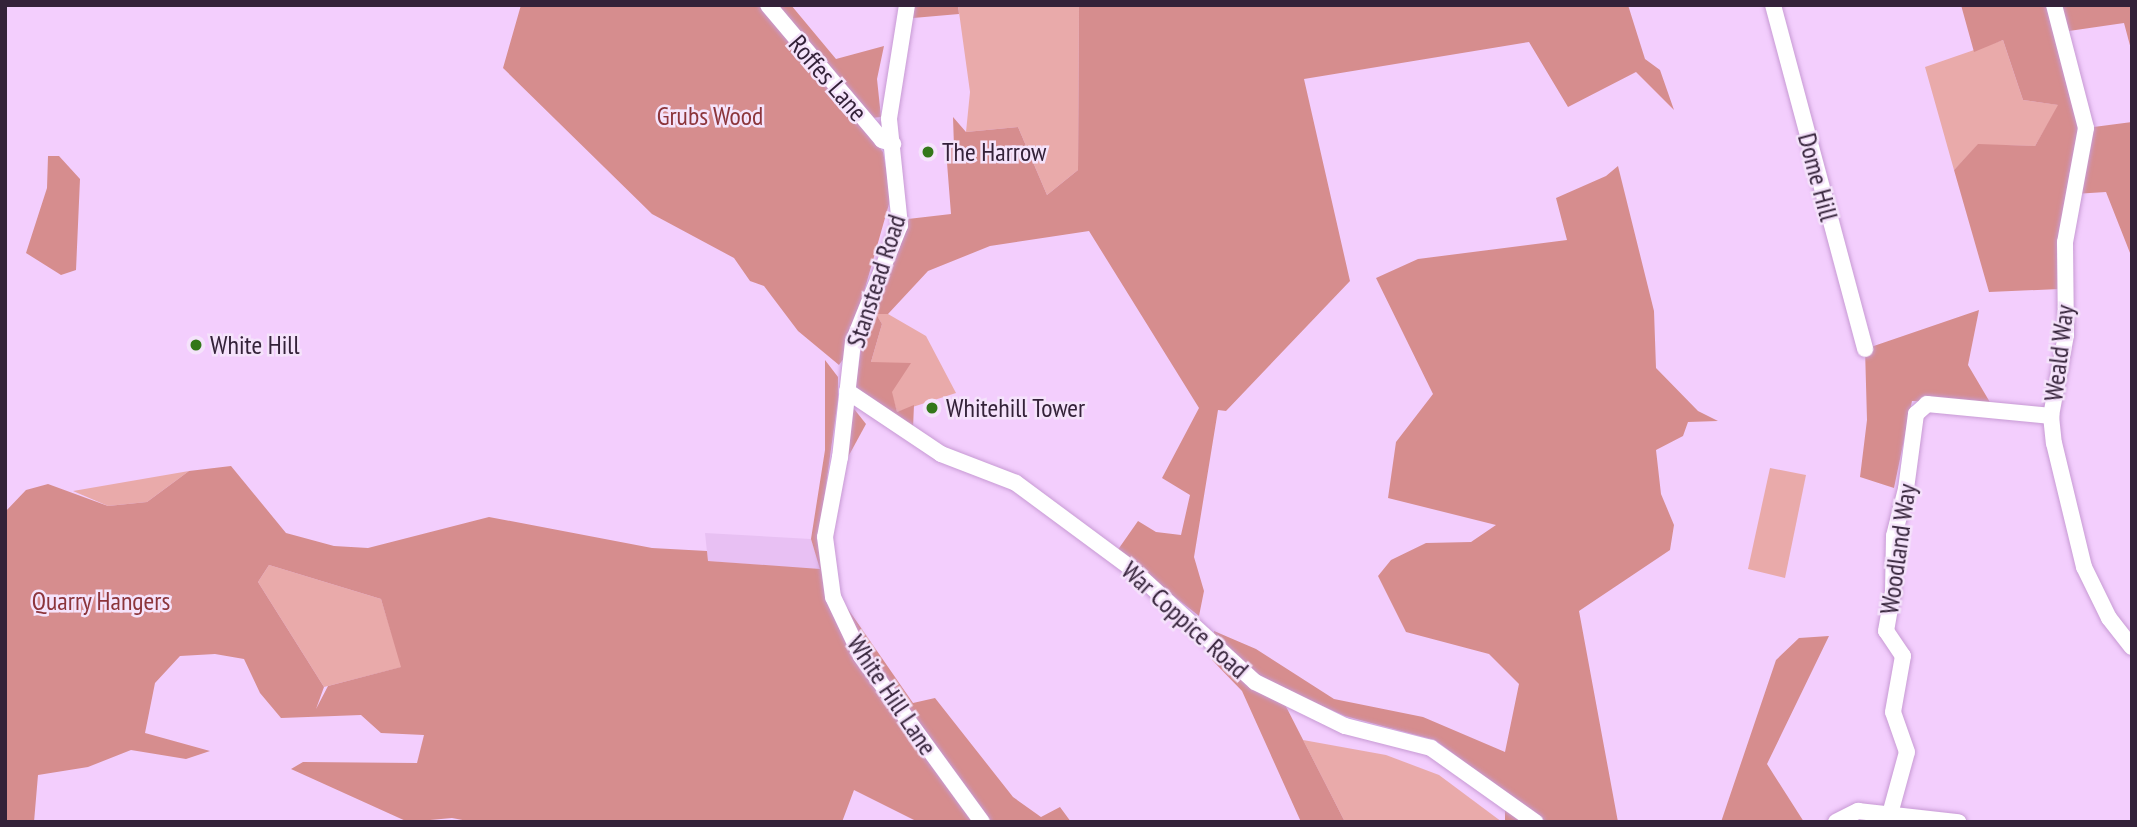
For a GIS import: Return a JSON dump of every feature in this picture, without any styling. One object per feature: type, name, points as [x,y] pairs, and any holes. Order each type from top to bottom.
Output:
[{"type":"street","name":"Roffes Lane","points":[[768,5],[882,140],[893,144]]},
{"type":"street","name":"Stanstead Road","points":[[847,391],[853,342],[900,225],[890,108],[906,5]]},
{"type":"street","name":"Dome Hill","points":[[1773,5],[1865,349]]},
{"type":"street","name":"Weald Way","points":[[2054,5],[2086,128],[2064,242],[2062,362],[2051,416],[2084,567],[2109,618],[2132,647]]},
{"type":"street","name":"White Hill Lane","points":[[847,391],[825,537],[833,597],[860,656],[982,822]]},
{"type":"street","name":"War Coppice Road","points":[[847,391],[941,454],[1016,483],[1131,569],[1255,682],[1345,726],[1431,748],[1535,822]]},
{"type":"street","name":"Woodland Way","points":[[1890,814],[1907,751],[1893,712],[1903,656],[1886,631],[1893,593],[1894,536],[1906,489],[1916,414],[1927,404],[2051,416]]},
{"type":"street","points":[[1836,822],[1858,811],[1958,822]]},
{"type":"shaded area","points":[[958,5],[1079,5],[1078,170],[1047,195],[1018,127],[966,132],[970,92]]},
{"type":"shaded area","points":[[2003,40],[2023,100],[2059,105],[2035,146],[1978,145],[1954,170],[1925,67]]},
{"type":"shaded area","points":[[875,313],[888,314],[926,336],[956,393],[897,412],[891,392],[871,362],[882,324]]},
{"type":"shaded area","points":[[1770,468],[1806,475],[1785,578],[1748,569]]},
{"type":"shaded area","points":[[189,471],[147,502],[108,506],[73,491]]},
{"type":"shaded area","points":[[705,533],[811,539],[821,570],[708,561]]},
{"type":"shaded area","points":[[269,565],[381,599],[402,667],[324,687],[258,582]]},
{"type":"shaded area","points":[[1303,740],[1386,755],[1439,775],[1502,822],[1345,822]]},
{"type":"green space","name":"Grubs Wood","points":[[521,5],[763,5],[883,152],[891,197],[846,355],[839,365],[798,331],[764,286],[750,281],[734,258],[652,214],[503,68]]},
{"type":"green space","points":[[773,5],[791,5],[836,59],[884,46],[877,79],[881,117],[872,118]]},
{"type":"green space","points":[[914,5],[958,5],[959,14],[913,18]]},
{"type":"green space","points":[[1079,5],[1628,5],[1645,59],[1660,70],[1674,110],[1636,72],[1568,107],[1529,42],[1304,79],[1350,281],[1226,411],[1218,410],[1194,557],[1204,591],[1199,616],[1117,551],[1138,521],[1156,532],[1181,535],[1190,495],[1162,478],[1199,408],[1089,231],[990,246],[928,271],[888,314],[876,314],[882,324],[871,362],[911,363],[892,392],[897,412],[914,405],[913,428],[855,388],[863,336],[908,219],[951,214],[946,150],[954,147],[953,117],[966,132],[1018,127],[1047,195],[1078,170]]},
{"type":"green space","points":[[1961,5],[2048,5],[2079,130],[2069,176],[2059,289],[1989,292],[1954,170],[1978,144],[2035,146],[2058,105],[2023,100],[2003,40],[1974,52]]},
{"type":"green space","points":[[2056,5],[2132,5],[2132,53],[2124,23],[2062,32]]},
{"type":"green space","points":[[2132,122],[2132,258],[2106,192],[2074,194],[2086,128]]},
{"type":"green space","points":[[48,156],[59,156],[80,179],[76,270],[61,275],[26,253],[47,188]]},
{"type":"green space","points":[[1618,166],[1654,311],[1656,368],[1698,411],[1718,421],[1688,422],[1683,436],[1656,450],[1661,494],[1674,525],[1670,550],[1579,611],[1618,822],[1505,822],[1505,792],[1435,740],[1345,716],[1275,685],[1345,822],[1301,822],[1242,691],[1212,660],[1214,631],[1256,649],[1334,699],[1423,717],[1505,752],[1519,684],[1489,654],[1406,632],[1378,576],[1391,560],[1426,543],[1471,542],[1496,525],[1388,498],[1396,442],[1433,394],[1376,278],[1418,259],[1567,240],[1556,198],[1606,176]]},
{"type":"green space","points":[[1979,310],[1968,365],[1991,404],[1912,401],[1894,488],[1860,477],[1867,420],[1865,349]]},
{"type":"green space","name":"Quarry Hangers","points":[[825,360],[838,377],[838,399],[819,536],[821,570],[913,703],[935,698],[1013,797],[1041,817],[1060,807],[1071,822],[918,822],[854,790],[842,822],[473,822],[452,818],[408,822],[291,769],[303,762],[417,763],[424,735],[381,733],[361,715],[281,718],[260,693],[244,659],[215,654],[180,656],[155,683],[145,733],[210,751],[186,759],[131,750],[88,767],[38,775],[34,822],[5,822],[5,512],[26,490],[48,484],[108,506],[147,502],[189,471],[231,466],[286,533],[334,546],[368,548],[489,517],[652,548],[707,551],[708,561],[820,569],[811,539],[825,450]],"holes":[[[269,565],[381,599],[401,667],[328,686],[316,709],[324,687],[258,582]]]},
{"type":"green space","points":[[851,405],[866,424],[848,457]]},
{"type":"green space","points":[[1829,636],[1767,764],[1804,822],[1721,822],[1776,660],[1799,638]]},
{"type":"place","name":"The Harrow","points":[[928,152]]},
{"type":"place","name":"White Hill","points":[[196,345]]},
{"type":"place","name":"Whitehill Tower","points":[[932,408]]}]
